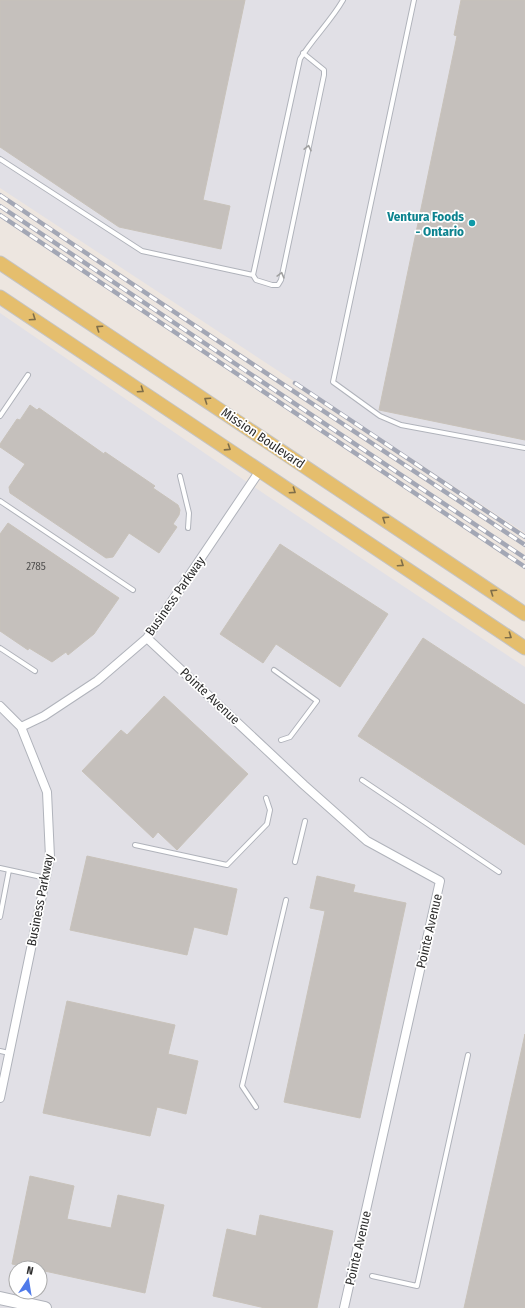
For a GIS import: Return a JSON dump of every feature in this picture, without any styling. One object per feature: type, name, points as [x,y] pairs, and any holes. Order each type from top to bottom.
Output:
[{"type":"main road","name":"Mission Boulevard","points":[[0,263],[525,614]]},
{"type":"main road","points":[[0,297],[260,469],[525,648]]},
{"type":"street","name":"Business Parkway","points":[[0,1098],[50,857],[47,792],[21,727],[44,716],[97,681],[147,638],[260,469]]},
{"type":"street","name":"Pointe Avenue","points":[[147,638],[304,785],[367,841],[440,882],[344,1308]]},
{"type":"street","points":[[0,706],[21,727]]},
{"type":"street","points":[[0,1298],[46,1308]]},
{"type":"lane","points":[[303,53],[321,66],[324,70],[324,75],[281,280],[278,285],[272,285],[256,280],[253,275],[300,59],[303,53],[333,17],[343,0]]},
{"type":"lane","points":[[413,0],[333,382],[380,416],[401,425],[525,448]]},
{"type":"lane","points":[[0,159],[142,252],[253,275]]},
{"type":"lane","points":[[0,416],[28,375]]},
{"type":"lane","points":[[180,476],[189,513],[188,528]]},
{"type":"lane","points":[[0,501],[133,590]]},
{"type":"lane","points":[[0,648],[35,671]]},
{"type":"lane","points":[[274,670],[317,701],[290,737],[281,740]]},
{"type":"lane","points":[[362,780],[498,872]]},
{"type":"lane","points":[[136,845],[227,865],[267,824],[270,810],[266,798]]},
{"type":"lane","points":[[295,862],[305,821]]},
{"type":"lane","points":[[0,868],[46,878]]},
{"type":"lane","points":[[0,917],[10,870]]},
{"type":"lane","points":[[256,1107],[242,1086],[286,900]]},
{"type":"lane","points":[[0,1051],[10,1053]]},
{"type":"lane","points":[[372,1276],[417,1286],[468,1055]]},
{"type":"shaded area","points":[[0,0],[525,0],[525,533],[0,188]]},
{"type":"shaded area","points":[[0,313],[266,495],[525,667],[525,1308],[0,1308]]},
{"type":"building","points":[[0,0],[245,0],[203,200],[230,206],[221,249],[119,227],[0,147]]},
{"type":"building","name":"Ventura Foods - Ontario","points":[[461,0],[525,0],[525,440],[379,410],[457,36],[454,35]]},
{"type":"building","points":[[30,405],[37,410],[39,408],[104,454],[105,452],[155,486],[153,488],[178,505],[180,510],[179,515],[173,524],[177,527],[159,553],[129,533],[113,557],[106,558],[10,493],[9,487],[25,464],[0,447],[0,444],[17,419],[20,420]]},
{"type":"building","points":[[8,523],[119,598],[94,634],[68,655],[66,652],[52,662],[29,648],[28,650],[0,631],[0,534]]},
{"type":"building","points":[[280,544],[388,614],[340,687],[276,644],[263,663],[220,634]]},
{"type":"building","points":[[423,638],[525,705],[525,845],[358,736]]},
{"type":"building","points":[[164,696],[248,774],[177,850],[158,832],[153,838],[82,771],[121,730],[127,735]]},
{"type":"building","points":[[87,856],[237,889],[227,935],[194,927],[187,955],[70,930]]},
{"type":"building","points":[[317,876],[355,885],[353,892],[406,903],[360,1118],[284,1102],[325,911],[310,908]]},
{"type":"building","points":[[67,1001],[175,1025],[168,1054],[198,1061],[186,1114],[157,1107],[150,1136],[43,1113]]},
{"type":"building","points":[[525,1034],[525,1308],[464,1308]]},
{"type":"building","points":[[30,1176],[74,1186],[67,1219],[111,1228],[118,1195],[164,1205],[145,1293],[48,1272],[48,1260],[13,1260]]},
{"type":"building","points":[[260,1215],[333,1231],[317,1308],[265,1308],[213,1296],[227,1229],[256,1236]]},
{"type":"railway","points":[[0,195],[525,545]]},
{"type":"railway","points":[[0,206],[525,558]]},
{"type":"railway","points":[[0,215],[525,567]]},
{"type":"railway","points":[[295,383],[525,537]]},
{"type":"place","name":"Ventura Foods - Ontario","points":[[472,223]]}]
